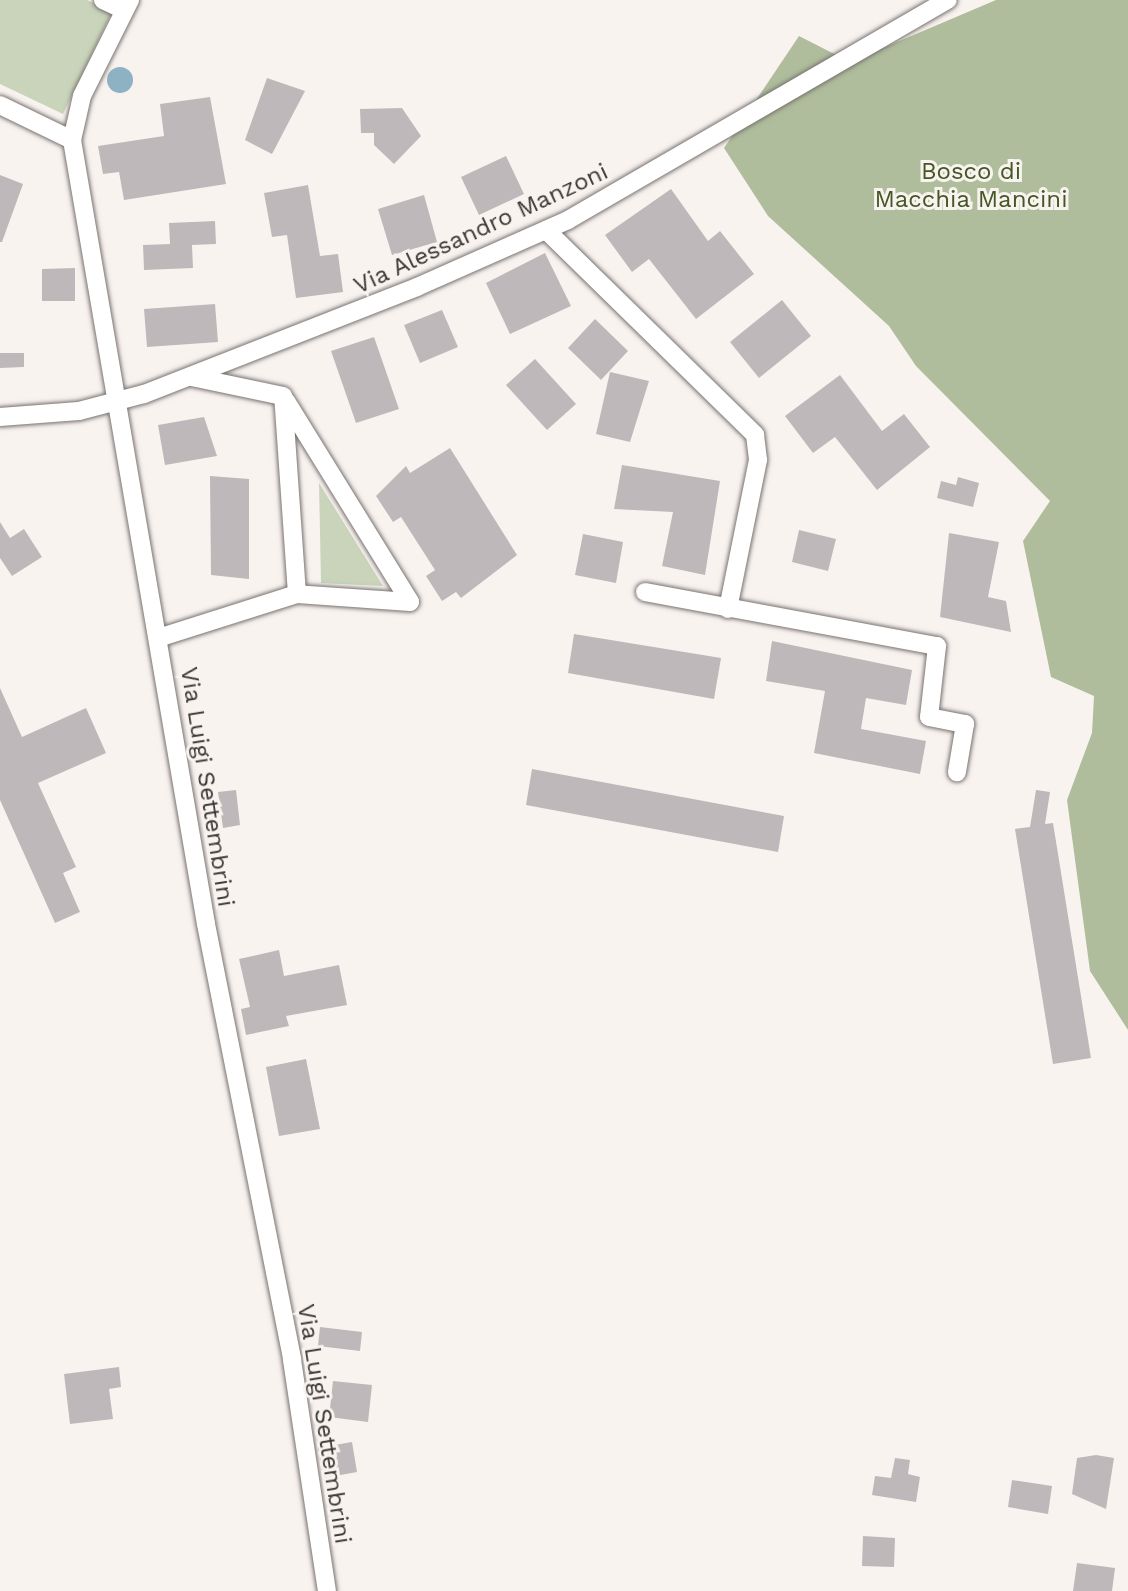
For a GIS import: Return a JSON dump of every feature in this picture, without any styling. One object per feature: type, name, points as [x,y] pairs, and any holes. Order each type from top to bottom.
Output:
[{"type":"street","points":[[103,0],[127,5]]},
{"type":"street","name":"Via Alessandro Manzoni","points":[[0,417],[115,403],[192,377],[546,230],[948,0]]},
{"type":"street","name":"Via Luigi Settembrini","points":[[127,5],[82,96],[72,140],[206,924],[292,1360],[327,1591]]},
{"type":"street","points":[[0,105],[72,140]]},
{"type":"street","points":[[546,230],[755,435],[758,460],[728,609]]},
{"type":"street","points":[[158,638],[297,594],[410,602],[283,396],[192,377]]},
{"type":"street","points":[[283,396],[297,594]]},
{"type":"street","points":[[645,592],[937,646],[929,717],[965,724],[957,772]]},
{"type":"green space","points":[[0,0],[87,0],[112,12],[63,114],[0,84]]},
{"type":"green space","name":"Bosco di Macchia Mancini","points":[[996,0],[1128,0],[1128,1030],[1090,971],[1067,800],[1092,733],[1094,696],[1051,677],[1023,541],[1050,501],[916,366],[889,326],[768,216],[724,148],[799,36],[850,62]]},
{"type":"green space","points":[[319,483],[383,586],[321,583]]},
{"type":"water","points":[[120,67],[130,70],[133,80],[130,90],[120,93],[110,90],[107,80],[110,70]]},
{"type":"building","points":[[267,78],[305,91],[272,154],[245,140]]},
{"type":"building","points":[[210,97],[226,184],[124,200],[119,172],[103,174],[98,146],[164,136],[160,104]]},
{"type":"building","points":[[402,108],[421,136],[394,164],[374,145],[374,133],[361,133],[360,109]]},
{"type":"building","points":[[506,156],[524,194],[479,215],[461,177]]},
{"type":"building","points":[[0,175],[23,184],[2,242],[0,242]]},
{"type":"building","points":[[308,185],[320,256],[338,254],[343,292],[296,298],[287,235],[272,237],[264,193]]},
{"type":"building","points":[[671,189],[708,241],[720,231],[754,274],[696,319],[649,259],[632,272],[605,235]]},
{"type":"building","points":[[424,195],[437,242],[392,255],[378,209]]},
{"type":"building","points":[[215,221],[216,244],[192,245],[193,268],[144,270],[143,245],[170,244],[169,223]]},
{"type":"building","points":[[545,253],[571,306],[510,334],[486,283]]},
{"type":"building","points":[[75,268],[75,301],[42,301],[42,269]]},
{"type":"building","points":[[782,300],[811,336],[759,378],[730,342]]},
{"type":"building","points":[[215,304],[218,342],[147,347],[144,309]]},
{"type":"building","points":[[442,310],[458,347],[420,363],[404,325]]},
{"type":"building","points":[[595,319],[628,351],[601,380],[568,348]]},
{"type":"building","points":[[374,337],[399,409],[356,423],[331,351]]},
{"type":"building","points":[[0,353],[24,353],[24,367],[0,368]]},
{"type":"building","points":[[535,359],[576,404],[547,430],[506,385]]},
{"type":"building","points":[[610,372],[649,381],[630,442],[596,434]]},
{"type":"building","points":[[840,375],[882,431],[904,414],[930,447],[877,490],[835,437],[813,453],[785,416]]},
{"type":"building","points":[[204,417],[217,456],[165,465],[158,425]]},
{"type":"building","points":[[450,448],[517,555],[461,598],[456,592],[442,601],[426,576],[435,570],[401,517],[393,522],[376,496],[406,466],[410,473]]},
{"type":"building","points":[[622,465],[720,481],[705,575],[662,566],[673,512],[614,509]]},
{"type":"building","points":[[210,476],[249,479],[249,579],[211,575]]},
{"type":"building","points":[[958,477],[979,483],[973,507],[937,498],[941,481],[956,485]]},
{"type":"building","points":[[0,522],[10,538],[24,529],[42,557],[12,576],[0,558]]},
{"type":"building","points":[[799,530],[836,539],[828,571],[792,562]]},
{"type":"building","points":[[949,533],[999,542],[988,597],[1006,601],[1011,632],[940,617]]},
{"type":"building","points":[[583,534],[623,542],[616,583],[575,575]]},
{"type":"building","points":[[574,634],[721,658],[714,699],[568,673]]},
{"type":"building","points":[[772,641],[912,670],[906,705],[866,698],[861,729],[926,741],[920,774],[814,753],[825,691],[766,681]]},
{"type":"building","points":[[0,688],[22,737],[86,708],[106,753],[38,783],[76,867],[63,873],[80,912],[55,923],[0,800]]},
{"type":"building","points":[[532,769],[784,816],[778,852],[526,805]]},
{"type":"building","points":[[236,790],[240,825],[223,828],[218,792]]},
{"type":"building","points":[[1036,790],[1050,792],[1045,824],[1053,823],[1091,1058],[1053,1064],[1015,829],[1030,827]]},
{"type":"building","points":[[279,950],[284,976],[339,965],[347,1005],[286,1016],[289,1026],[246,1035],[241,1009],[250,1007],[239,959]]},
{"type":"building","points":[[306,1059],[320,1129],[279,1136],[266,1067]]},
{"type":"building","points":[[320,1327],[362,1332],[360,1351],[318,1346]]},
{"type":"building","points":[[119,1367],[121,1387],[109,1389],[113,1419],[70,1424],[64,1374]]},
{"type":"building","points":[[333,1381],[372,1385],[368,1422],[329,1417]]},
{"type":"building","points":[[352,1442],[357,1472],[324,1478],[318,1448]]},
{"type":"building","points":[[1096,1455],[1114,1458],[1106,1509],[1072,1494],[1077,1458]]},
{"type":"building","points":[[895,1458],[910,1460],[908,1474],[920,1477],[916,1502],[872,1495],[875,1476],[891,1478]]},
{"type":"building","points":[[1012,1480],[1052,1486],[1048,1514],[1008,1507]]},
{"type":"building","points":[[863,1536],[895,1538],[894,1567],[862,1566]]},
{"type":"building","points":[[1077,1563],[1115,1568],[1112,1591],[1073,1591]]}]
